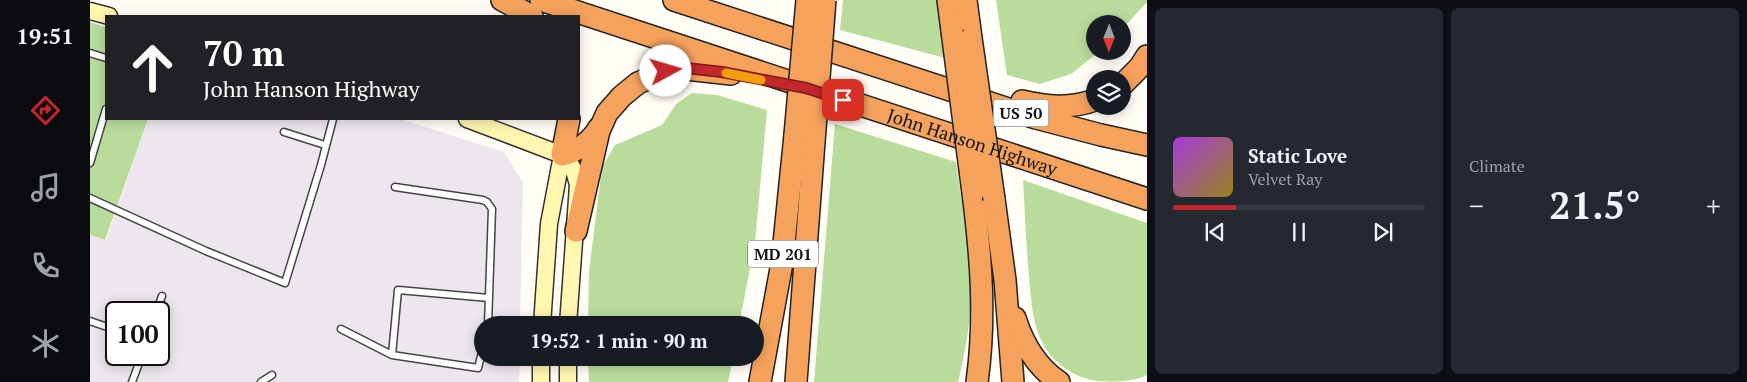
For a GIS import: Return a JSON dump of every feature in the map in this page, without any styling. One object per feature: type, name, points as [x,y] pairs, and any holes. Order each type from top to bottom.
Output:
[{"type":"highway","points":[[502,0],[530,15]]},
{"type":"highway","name":"John Hanson Highway","points":[[540,0],[1147,199]]},
{"type":"highway","name":"MD 201","points":[[760,378],[805,138],[807,0]]},
{"type":"highway","points":[[796,382],[805,138],[825,0]]},
{"type":"highway","points":[[948,0],[961,34],[994,199],[1005,280],[1013,382]]},
{"type":"highway","points":[[966,0],[961,34],[973,193],[980,253],[982,299],[981,342],[977,382]]},
{"type":"highway","name":"US 50","points":[[679,1],[898,74],[1068,127],[1147,145]]},
{"type":"highway","points":[[1131,76],[1147,56]]},
{"type":"highway","points":[[569,120],[562,155],[586,144],[613,104],[630,89],[652,76],[676,69],[709,70],[806,88]]},
{"type":"highway","points":[[898,74],[1046,106],[1072,106],[1086,102]]},
{"type":"highway","points":[[576,232],[596,140],[602,122]]},
{"type":"highway","points":[[1048,167],[1147,212]]},
{"type":"highway","points":[[1005,280],[1012,310],[1025,343],[1039,365],[1059,382]]},
{"type":"main road","points":[[90,11],[105,15]]},
{"type":"main road","points":[[470,120],[562,155],[571,164],[578,185],[569,316]]},
{"type":"main road","points":[[543,316],[549,224],[562,155]]},
{"type":"main road","points":[[541,366],[541,382]]},
{"type":"main road","points":[[568,366],[568,382]]},
{"type":"lane","points":[[90,53],[105,58]]},
{"type":"lane","points":[[90,163],[105,112]]},
{"type":"lane","points":[[90,198],[206,251],[285,283],[333,120]]},
{"type":"lane","points":[[284,132],[325,145]]},
{"type":"lane","points":[[395,187],[483,200],[490,205],[492,209],[488,316]]},
{"type":"lane","points":[[392,355],[398,290],[489,298]]},
{"type":"lane","points":[[160,301],[162,296]]},
{"type":"lane","points":[[90,321],[105,326]]},
{"type":"lane","points":[[341,329],[392,355],[478,368],[478,366]]},
{"type":"lane","points":[[132,382],[138,366]]},
{"type":"lane","points":[[260,382],[272,375]]},
{"type":"shaded area","points":[[148,120],[403,120],[504,152],[523,183],[520,316],[474,316],[474,366],[520,366],[519,382],[90,382],[90,235],[106,240]]},
{"type":"green space","points":[[843,0],[937,0],[945,58],[840,30]]},
{"type":"green space","points":[[996,0],[1147,0],[1131,19],[1131,15],[1086,15],[1086,60],[1089,60],[1071,74],[1040,84],[1007,75]]},
{"type":"green space","points":[[90,22],[105,27],[105,120],[148,120],[105,240],[90,235]]},
{"type":"green space","points":[[692,93],[717,95],[767,110],[755,243],[741,316],[588,316],[589,272],[602,167],[615,145],[662,125],[676,104]]},
{"type":"green space","points":[[835,124],[956,162],[967,243],[971,291],[967,337],[958,382],[814,382]]},
{"type":"green space","points":[[1023,180],[1147,223],[1147,375],[1123,381],[1090,380],[1066,369],[1047,351],[1036,328],[1030,293]]},
{"type":"green space","points":[[588,366],[731,366],[728,382],[589,382]]},
{"type":"slow traffic","points":[[726,73],[761,80]]},
{"type":"route","points":[[666,71],[686,68],[722,72],[806,88],[843,100]]}]
